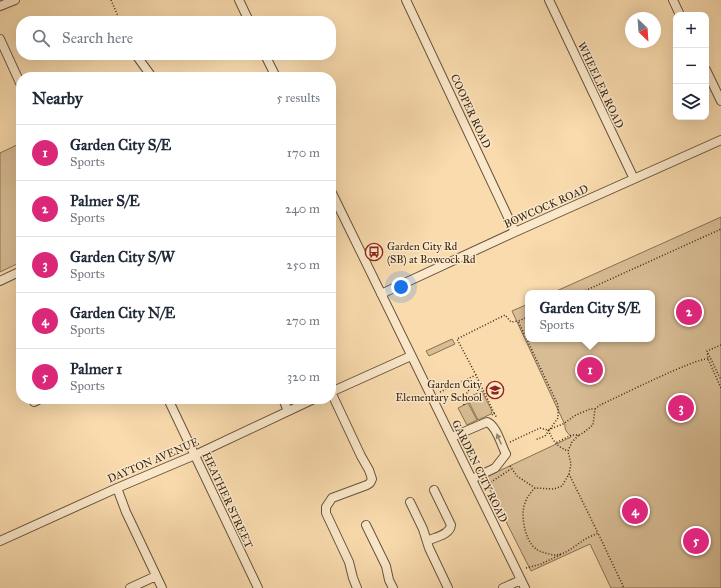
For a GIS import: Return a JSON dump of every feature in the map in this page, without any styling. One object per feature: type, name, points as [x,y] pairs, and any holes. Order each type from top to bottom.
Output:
[{"type":"street","points":[[0,6],[15,0]]},
{"type":"street","points":[[239,0],[247,16]]},
{"type":"street","name":"COOPER ROAD","points":[[406,0],[515,232]]},
{"type":"street","name":"WHEELER ROAD","points":[[548,0],[634,179]]},
{"type":"street","points":[[673,0],[679,12]]},
{"type":"street","points":[[0,39],[16,74]]},
{"type":"street","points":[[140,60],[148,72]]},
{"type":"street","points":[[268,60],[274,72]]},
{"type":"street","points":[[709,76],[721,101]]},
{"type":"street","name":"BOWCOCK ROAD","points":[[381,294],[721,140]]},
{"type":"street","name":"GARDEN CITY ROAD","points":[[336,201],[525,588]]},
{"type":"street","points":[[0,281],[16,273]]},
{"type":"street","points":[[336,390],[411,356]]},
{"type":"street","points":[[336,403],[372,479],[368,485],[332,498],[326,507],[326,513],[349,562],[357,588]]},
{"type":"street","name":"HEATHER STREET","points":[[170,404],[258,588]]},
{"type":"street","points":[[285,404],[288,411]]},
{"type":"street","name":"DAYTON AVENUE","points":[[0,541],[117,488],[195,455],[303,404]]},
{"type":"street","points":[[452,438],[487,422],[494,428],[506,454],[495,468],[472,479]]},
{"type":"street","points":[[117,488],[126,512],[162,588]]},
{"type":"street","points":[[427,541],[448,532],[451,529],[451,525],[434,490]]},
{"type":"street","points":[[410,502],[429,548],[448,588]]},
{"type":"street","points":[[366,524],[386,566],[388,580],[393,588]]},
{"type":"street","points":[[130,588],[156,576]]},
{"type":"street","points":[[503,588],[521,580]]},
{"type":"path","points":[[111,0],[118,16]]},
{"type":"path","points":[[587,290],[721,229]]},
{"type":"path","points":[[494,413],[458,338],[505,316],[511,322],[525,318]]},
{"type":"path","points":[[518,321],[525,336]]},
{"type":"path","points":[[528,342],[558,405],[558,418],[545,436],[535,440]]},
{"type":"path","points":[[707,351],[721,345]]},
{"type":"path","points":[[707,351],[708,359],[721,388]]},
{"type":"path","points":[[707,351],[721,380]]},
{"type":"path","points":[[548,430],[563,424],[576,415],[590,409],[595,409],[600,405],[683,366],[700,359],[708,359]]},
{"type":"path","points":[[440,392],[476,375]]},
{"type":"path","points":[[464,405],[466,393],[479,382]]},
{"type":"path","points":[[510,466],[517,476],[535,488],[554,489],[562,486],[569,474],[571,464],[568,451],[572,442],[593,425],[595,409]]},
{"type":"path","points":[[548,430],[554,443],[560,448],[568,451]]},
{"type":"path","points":[[554,443],[572,435],[579,435]]},
{"type":"path","points":[[486,486],[511,469]]},
{"type":"path","points":[[569,474],[624,588]]},
{"type":"path","points":[[535,488],[524,504],[524,525],[527,536],[536,549],[554,555],[564,553]]},
{"type":"path","points":[[526,568],[551,561],[583,540],[598,533]]},
{"type":"shaded area","points":[[16,145],[16,264],[0,272],[0,153]]},
{"type":"shaded area","points":[[721,217],[721,588],[611,588],[590,544],[531,571],[484,478],[571,437],[565,429],[565,425],[526,342],[655,342],[655,290],[559,290]]},
{"type":"shaded area","points":[[525,305],[525,339],[512,311]]},
{"type":"shaded area","points":[[452,339],[455,344],[429,356],[426,351]]},
{"type":"shaded area","points":[[482,391],[492,411],[491,414],[478,420],[467,398]]},
{"type":"shaded area","points":[[468,403],[477,420],[467,425],[458,408]]},
{"type":"place","name":"Garden City Rd (SB) at Bowcock Rd","points":[[374,252]]},
{"type":"place","name":"Palmer S/E","points":[[689,312]]},
{"type":"place","name":"Garden City S/E","points":[[590,370]]},
{"type":"place","name":"Garden City Elementary School","points":[[495,390]]},
{"type":"place","name":"Garden City S/W","points":[[681,408]]},
{"type":"place","name":"Garden City N/E","points":[[635,511]]},
{"type":"place","name":"Palmer 1","points":[[696,541]]}]
